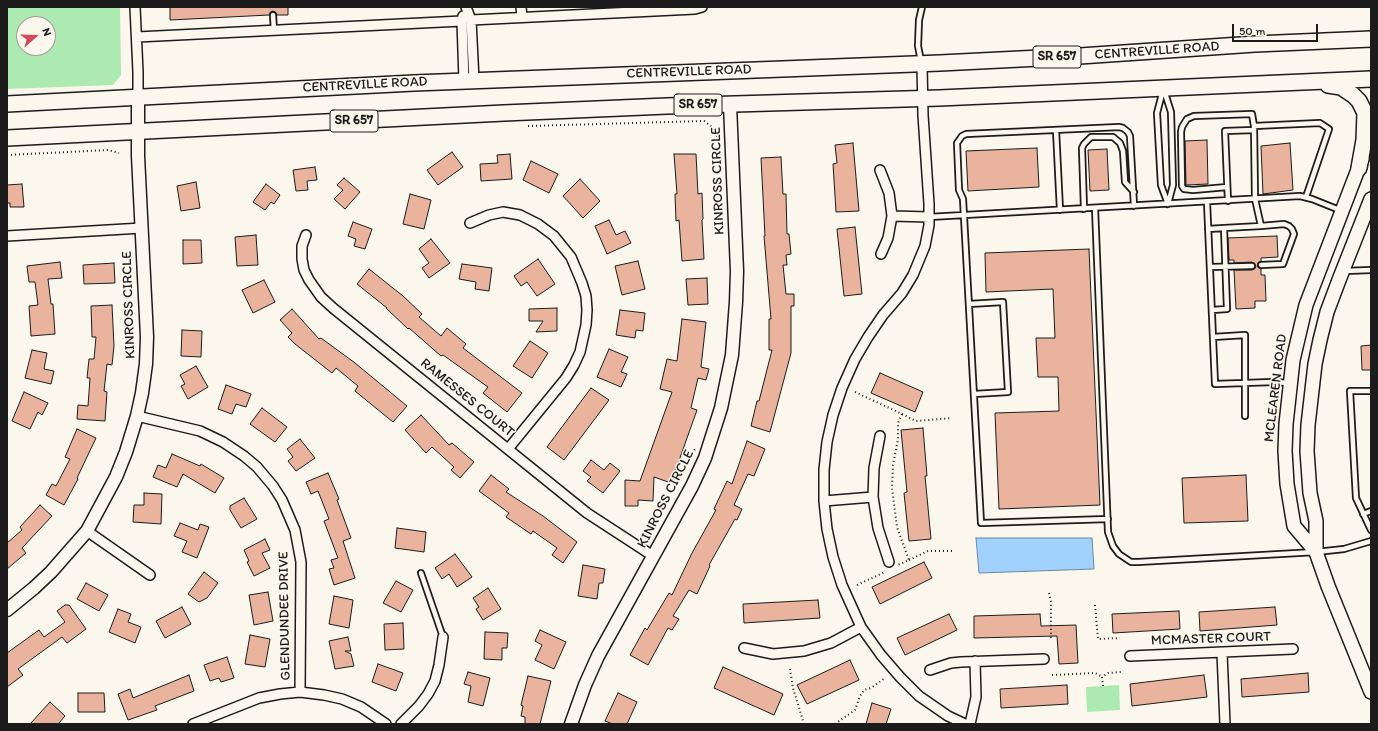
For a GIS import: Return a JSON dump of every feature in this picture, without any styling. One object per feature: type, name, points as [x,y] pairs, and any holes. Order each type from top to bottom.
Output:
[{"type":"main road","name":"CENTREVILLE ROAD","points":[[7,104],[469,80],[922,64],[1080,56],[1255,44],[1371,39]]},
{"type":"main road","name":"SR 657","points":[[7,138],[504,113],[730,104],[922,99],[1371,79]]},
{"type":"main road","points":[[1314,82],[1341,87],[1360,102],[1365,113],[1364,140],[1359,168]]},
{"type":"main road","name":"MCLEAREN ROAD","points":[[1316,552],[1294,526],[1288,497],[1285,451],[1290,384],[1298,335],[1306,305],[1371,135]]},
{"type":"main road","name":"MCLEAREN ROAD","points":[[1371,199],[1327,312],[1315,364],[1308,425],[1307,451],[1309,482],[1316,521],[1316,552],[1328,586],[1371,692]]},
{"type":"street","points":[[135,7],[138,98]]},
{"type":"street","points":[[466,7],[472,20],[469,80]]},
{"type":"street","points":[[466,7],[462,21],[469,80]]},
{"type":"street","points":[[521,7],[522,17]]},
{"type":"street","points":[[472,20],[661,9],[695,9],[702,7]]},
{"type":"street","points":[[137,36],[462,21]]},
{"type":"street","points":[[922,64],[922,99],[929,216],[925,246],[913,275],[902,293],[883,315],[868,337],[855,359],[842,388],[833,415],[827,442],[824,470],[824,501],[832,557],[842,585],[861,627],[881,655],[919,696],[948,716],[965,724]]},
{"type":"street","name":"KINROSS CIRCLE","points":[[7,610],[51,572],[87,531],[116,477],[126,452],[137,416],[146,364],[147,337],[138,156],[138,98]]},
{"type":"street","name":"KINROSS CIRCLE","points":[[571,724],[585,685],[598,656],[692,486],[705,458],[721,408],[732,355],[737,271],[730,104]]},
{"type":"street","points":[[880,170],[889,193],[892,216],[888,238],[881,254]]},
{"type":"street","points":[[470,223],[504,212],[520,214],[538,224],[554,236],[571,257],[586,296],[586,325],[582,346],[574,366],[566,378],[508,449]]},
{"type":"street","points":[[892,216],[929,216]]},
{"type":"street","points":[[7,236],[142,228]]},
{"type":"street","name":"RAMESSES COURT","points":[[306,235],[302,246],[304,270],[309,280],[322,297],[345,318],[587,513],[653,556]]},
{"type":"street","name":"GLENDUNDEE DRIVE","points":[[137,416],[200,431],[223,442],[257,467],[273,486],[282,500],[295,530],[301,562],[300,692]]},
{"type":"street","points":[[880,436],[874,468],[873,497],[878,528],[892,566]]},
{"type":"street","points":[[824,501],[873,497]]},
{"type":"street","points":[[87,531],[150,575]]},
{"type":"street","points":[[744,648],[773,654],[804,650],[831,643],[861,627]]},
{"type":"street","points":[[401,724],[419,706],[435,681],[443,637]]},
{"type":"street","name":"MCMASTER COURT","points":[[1130,656],[1293,649]]},
{"type":"street","points":[[1222,653],[1225,724]]},
{"type":"street","points":[[930,670],[951,663],[1044,659]]},
{"type":"street","points":[[970,724],[976,698],[975,661]]},
{"type":"street","points":[[193,724],[259,698],[300,692],[342,699],[361,707],[386,724]]},
{"type":"lane","points":[[922,7],[919,20],[918,46],[922,64]]},
{"type":"lane","points":[[273,15],[274,30]]},
{"type":"lane","points":[[1163,89],[1171,112],[1173,186],[1168,204]]},
{"type":"lane","points":[[1163,89],[1157,113],[1161,185],[1168,204]]},
{"type":"lane","points":[[1227,187],[1188,190],[1182,186],[1181,132],[1187,119],[1194,116],[1252,114],[1254,128],[1255,199],[1261,226]]},
{"type":"lane","points":[[1228,201],[1225,131],[1320,123],[1329,128],[1306,197]]},
{"type":"lane","points":[[1108,519],[981,523],[963,199],[959,190],[957,143],[962,136],[966,134],[1123,128],[1130,136],[1134,206]]},
{"type":"lane","points":[[1056,130],[1060,210]]},
{"type":"lane","points":[[1084,209],[1082,148],[1091,137],[1113,137],[1120,143],[1123,151],[1125,182],[1134,192]]},
{"type":"lane","points":[[929,216],[1306,197],[1342,212]]},
{"type":"lane","points":[[1207,202],[1215,384],[1273,382],[1290,384]]},
{"type":"lane","points":[[1095,208],[1108,532],[1113,546],[1118,554],[1131,562],[1316,552],[1344,549],[1371,541]]},
{"type":"lane","points":[[1208,230],[1284,224],[1289,226],[1294,234],[1283,264],[1261,265]]},
{"type":"lane","points":[[1212,310],[1227,309],[1224,228]]},
{"type":"lane","points":[[1210,267],[1252,266]]},
{"type":"lane","points":[[1342,271],[1371,270]]},
{"type":"lane","points":[[969,304],[1003,302],[1004,310],[1008,392],[974,394]]},
{"type":"lane","points":[[1213,337],[1245,336],[1245,416]]},
{"type":"lane","points":[[1371,390],[1350,391],[1356,498],[1371,530]]},
{"type":"lane","points":[[1363,514],[1371,511]]},
{"type":"lane","points":[[421,573],[443,637]]},
{"type":"path","points":[[712,127],[719,138],[720,146]]},
{"type":"path","points":[[7,155],[108,150],[119,153]]},
{"type":"path","points":[[855,392],[916,421],[952,418]]},
{"type":"path","points":[[902,414],[898,423],[898,439],[893,465],[892,488],[897,527],[909,560]]},
{"type":"path","points":[[688,464],[697,443]]},
{"type":"path","points":[[857,585],[892,566],[928,551],[953,551]]},
{"type":"path","points":[[1049,593],[1051,602],[1051,640]]},
{"type":"path","points":[[1095,605],[1098,639],[1120,638]]},
{"type":"path","points":[[790,669],[793,688],[804,724]]},
{"type":"path","points":[[1102,677],[1108,673],[1121,672]]},
{"type":"path","points":[[1052,675],[1095,673],[1102,677]]},
{"type":"path","points":[[1102,677],[1103,686]]},
{"type":"path","points":[[835,724],[855,710],[864,690],[871,688],[885,678]]},
{"type":"green space","points":[[7,7],[120,7],[121,75],[113,85],[7,89]]},
{"type":"green space","points":[[1119,685],[1120,710],[1087,712],[1086,687]]},
{"type":"water","points":[[976,538],[1092,538],[1094,569],[979,573]]},
{"type":"building","points":[[170,7],[288,7],[288,15],[277,15],[273,11],[269,15],[170,20]]},
{"type":"building","points":[[1207,140],[1208,184],[1186,185],[1185,141]]},
{"type":"building","points":[[853,143],[859,211],[836,212],[833,164],[837,163],[835,145]]},
{"type":"building","points":[[1290,143],[1293,190],[1263,194],[1261,146]]},
{"type":"building","points":[[1037,148],[1039,187],[968,191],[966,151]]},
{"type":"building","points":[[1107,149],[1109,190],[1090,191],[1088,150]]},
{"type":"building","points":[[452,152],[463,167],[438,185],[427,170]]},
{"type":"building","points":[[510,154],[512,179],[481,181],[480,164],[498,163],[497,155]]},
{"type":"building","points":[[674,154],[696,154],[698,194],[702,193],[704,259],[682,261],[679,220],[676,221],[675,194],[677,194]]},
{"type":"building","points":[[781,157],[783,194],[786,194],[787,234],[789,234],[791,254],[786,255],[787,265],[783,265],[786,294],[794,294],[794,306],[791,306],[791,353],[770,432],[751,426],[772,350],[769,350],[769,319],[771,319],[764,236],[761,158]]},
{"type":"building","points":[[531,161],[558,174],[549,193],[523,180]]},
{"type":"building","points":[[315,167],[317,180],[307,181],[308,190],[296,191],[293,170]]},
{"type":"building","points":[[344,178],[360,192],[345,209],[334,199],[343,190],[337,185]]},
{"type":"building","points":[[580,179],[600,201],[583,218],[563,196]]},
{"type":"building","points":[[196,182],[200,208],[181,211],[177,186]]},
{"type":"building","points":[[22,184],[24,207],[10,207],[10,203],[7,203],[7,185]]},
{"type":"building","points":[[266,184],[280,195],[274,204],[271,202],[265,210],[253,202]]},
{"type":"building","points":[[410,194],[431,200],[424,229],[403,224]]},
{"type":"building","points":[[609,220],[616,235],[625,231],[631,243],[607,254],[595,226]]},
{"type":"building","points":[[353,222],[372,229],[365,249],[354,246],[356,239],[348,236]]},
{"type":"building","points":[[855,227],[862,294],[844,296],[837,229]]},
{"type":"building","points":[[256,235],[258,265],[237,266],[235,237]]},
{"type":"building","points":[[1277,236],[1278,257],[1261,258],[1261,261],[1257,265],[1261,269],[1261,275],[1265,275],[1266,301],[1255,301],[1255,308],[1236,309],[1234,270],[1252,270],[1256,266],[1252,262],[1234,263],[1234,260],[1229,260],[1228,238]]},
{"type":"building","points":[[431,239],[450,263],[429,278],[422,268],[429,263],[419,249]]},
{"type":"building","points":[[183,240],[201,240],[202,263],[183,264]]},
{"type":"building","points":[[1089,249],[1100,505],[999,509],[995,413],[1059,411],[1058,377],[1038,377],[1036,338],[1055,338],[1053,289],[986,292],[985,253]]},
{"type":"building","points":[[538,259],[555,284],[537,296],[527,282],[521,286],[514,276]]},
{"type":"building","points":[[638,261],[645,289],[622,295],[615,266]]},
{"type":"building","points":[[60,262],[62,278],[48,279],[51,304],[53,304],[55,334],[31,336],[29,306],[38,305],[35,282],[29,282],[27,266]]},
{"type":"building","points":[[114,263],[115,283],[84,284],[83,265]]},
{"type":"building","points":[[462,264],[492,268],[489,291],[475,289],[476,282],[459,279]]},
{"type":"building","points":[[369,269],[403,296],[422,314],[419,317],[441,336],[447,328],[466,344],[463,348],[522,393],[507,412],[483,393],[488,387],[443,355],[441,356],[409,328],[408,329],[387,308],[357,284]]},
{"type":"building","points":[[707,278],[708,304],[688,305],[686,279]]},
{"type":"building","points":[[264,280],[275,302],[253,313],[242,290]]},
{"type":"building","points":[[112,305],[114,346],[112,365],[107,364],[104,391],[107,392],[105,421],[77,419],[78,405],[88,406],[90,378],[87,378],[89,359],[94,359],[96,337],[92,337],[91,306]]},
{"type":"building","points":[[557,308],[557,331],[536,332],[543,321],[529,321],[529,309]]},
{"type":"building","points":[[292,309],[319,339],[321,338],[355,363],[407,406],[393,422],[355,391],[358,386],[336,368],[332,373],[288,337],[292,333],[280,320]]},
{"type":"building","points":[[620,310],[645,313],[643,331],[636,330],[635,338],[616,335]]},
{"type":"building","points":[[682,319],[706,322],[701,367],[709,369],[706,380],[698,378],[691,408],[697,410],[671,483],[654,477],[653,501],[638,500],[638,506],[625,506],[625,480],[640,481],[672,392],[660,389],[667,359],[677,361]]},
{"type":"building","points":[[182,330],[202,331],[201,357],[181,356]]},
{"type":"building","points":[[530,341],[548,353],[532,378],[513,366]]},
{"type":"building","points":[[1371,345],[1371,370],[1362,370],[1361,346]]},
{"type":"building","points":[[609,349],[628,357],[621,372],[627,374],[621,387],[597,377]]},
{"type":"building","points":[[32,350],[47,353],[44,369],[54,371],[51,384],[25,378]]},
{"type":"building","points":[[196,366],[208,387],[188,399],[181,386],[185,384],[180,375]]},
{"type":"building","points":[[880,373],[923,392],[915,412],[871,393]]},
{"type":"building","points":[[226,385],[251,394],[246,407],[236,404],[232,414],[218,409]]},
{"type":"building","points":[[591,388],[609,400],[564,460],[547,447]]},
{"type":"building","points":[[24,392],[48,403],[42,415],[38,412],[30,429],[12,421]]},
{"type":"building","points":[[262,408],[287,427],[275,442],[250,424]]},
{"type":"building","points":[[421,415],[449,445],[452,443],[474,462],[460,478],[451,470],[454,467],[432,447],[426,453],[405,430]]},
{"type":"building","points":[[923,428],[927,476],[925,476],[931,539],[909,541],[904,493],[907,492],[901,430]]},
{"type":"building","points":[[77,429],[96,438],[77,478],[78,479],[64,505],[46,495],[52,484],[56,486],[70,459],[65,457]]},
{"type":"building","points":[[300,439],[315,458],[296,471],[288,461],[293,457],[287,449]]},
{"type":"building","points":[[747,441],[765,449],[754,476],[748,474],[734,505],[742,509],[737,520],[735,519],[709,565],[710,566],[697,594],[689,590],[673,616],[679,619],[672,630],[668,628],[648,665],[630,655],[645,628],[647,630],[669,593],[672,595],[692,553],[716,510],[714,509],[727,481],[732,484]]},
{"type":"building","points":[[172,454],[200,466],[201,464],[224,478],[215,493],[183,474],[177,487],[153,477],[158,465],[166,468]]},
{"type":"building","points":[[591,460],[604,470],[610,463],[620,471],[603,493],[587,481],[591,477],[583,471]]},
{"type":"building","points":[[328,473],[339,499],[337,500],[351,538],[343,541],[355,578],[334,585],[329,569],[334,568],[331,560],[338,558],[324,521],[329,519],[318,491],[311,494],[306,482]]},
{"type":"building","points":[[491,475],[509,489],[506,492],[543,516],[577,542],[563,563],[552,555],[557,548],[533,531],[531,534],[506,517],[509,513],[479,491]]},
{"type":"building","points":[[1246,475],[1248,521],[1184,523],[1182,478]]},
{"type":"building","points":[[144,493],[162,494],[161,524],[133,522],[134,505],[144,505]]},
{"type":"building","points":[[244,498],[257,519],[241,528],[230,510],[230,506]]},
{"type":"building","points":[[40,505],[52,516],[22,548],[26,553],[7,569],[7,543],[22,530],[20,527]]},
{"type":"building","points":[[180,523],[198,530],[200,524],[209,527],[197,558],[182,552],[187,541],[174,536]]},
{"type":"building","points":[[397,528],[426,532],[424,552],[395,548]]},
{"type":"building","points":[[265,539],[270,550],[262,553],[270,568],[254,576],[247,562],[249,561],[244,550]]},
{"type":"building","points":[[455,554],[472,577],[457,587],[449,574],[442,579],[435,568]]},
{"type":"building","points":[[924,562],[932,578],[880,604],[872,587]]},
{"type":"building","points":[[583,565],[605,569],[603,583],[599,583],[597,599],[578,596]]},
{"type":"building","points":[[204,572],[218,583],[207,598],[199,602],[188,594]]},
{"type":"building","points":[[396,581],[413,590],[401,612],[383,603]]},
{"type":"building","points":[[86,583],[108,595],[99,611],[77,599]]},
{"type":"building","points":[[488,588],[501,609],[483,620],[476,609],[479,607],[473,598]]},
{"type":"building","points":[[268,592],[273,621],[254,625],[249,595]]},
{"type":"building","points":[[334,596],[353,600],[349,628],[329,624]]},
{"type":"building","points":[[818,600],[820,618],[744,623],[743,604]]},
{"type":"building","points":[[65,605],[69,605],[86,629],[67,643],[62,637],[18,669],[23,675],[7,687],[7,653],[39,630],[44,637],[65,622],[57,611]]},
{"type":"building","points":[[182,607],[191,624],[165,638],[156,621]]},
{"type":"building","points":[[1275,607],[1277,625],[1200,631],[1199,612]]},
{"type":"building","points":[[118,609],[131,614],[128,622],[141,627],[135,643],[109,632]]},
{"type":"building","points":[[1179,611],[1180,629],[1113,633],[1112,614]]},
{"type":"building","points":[[949,614],[957,630],[905,655],[897,638]]},
{"type":"building","points":[[1040,614],[1041,626],[1076,625],[1078,663],[1059,664],[1057,636],[974,638],[974,616]]},
{"type":"building","points":[[403,623],[404,649],[385,650],[384,624]]},
{"type":"building","points":[[540,630],[566,642],[554,669],[535,660],[542,645],[535,641]]},
{"type":"building","points":[[485,632],[508,633],[507,648],[502,648],[502,660],[484,659]]},
{"type":"building","points":[[250,635],[270,639],[265,667],[245,664]]},
{"type":"building","points":[[348,637],[351,651],[345,651],[351,654],[354,666],[335,669],[329,641]]},
{"type":"building","points":[[227,657],[234,678],[221,682],[219,678],[210,681],[204,665]]},
{"type":"building","points":[[850,660],[859,680],[807,704],[797,685]]},
{"type":"building","points":[[378,664],[403,673],[396,691],[372,682]]},
{"type":"building","points":[[723,667],[783,694],[774,715],[714,688]]},
{"type":"building","points":[[468,672],[490,678],[483,706],[468,702],[471,686],[464,684]]},
{"type":"building","points":[[1308,673],[1309,692],[1242,697],[1241,679]]},
{"type":"building","points":[[189,675],[194,691],[155,706],[157,710],[128,720],[118,694],[130,689],[133,698]]},
{"type":"building","points":[[1204,675],[1207,697],[1132,706],[1130,684]]},
{"type":"building","points":[[528,676],[551,681],[540,724],[525,724],[525,717],[521,716],[523,706],[521,705]]},
{"type":"building","points":[[1067,685],[1068,704],[1001,708],[1000,689]]},
{"type":"building","points":[[78,693],[104,693],[105,712],[78,712]]},
{"type":"building","points":[[618,693],[637,702],[627,724],[613,724],[605,721]]},
{"type":"building","points":[[50,702],[65,716],[58,724],[30,724]]},
{"type":"building","points":[[872,703],[891,709],[886,724],[866,724]]}]
